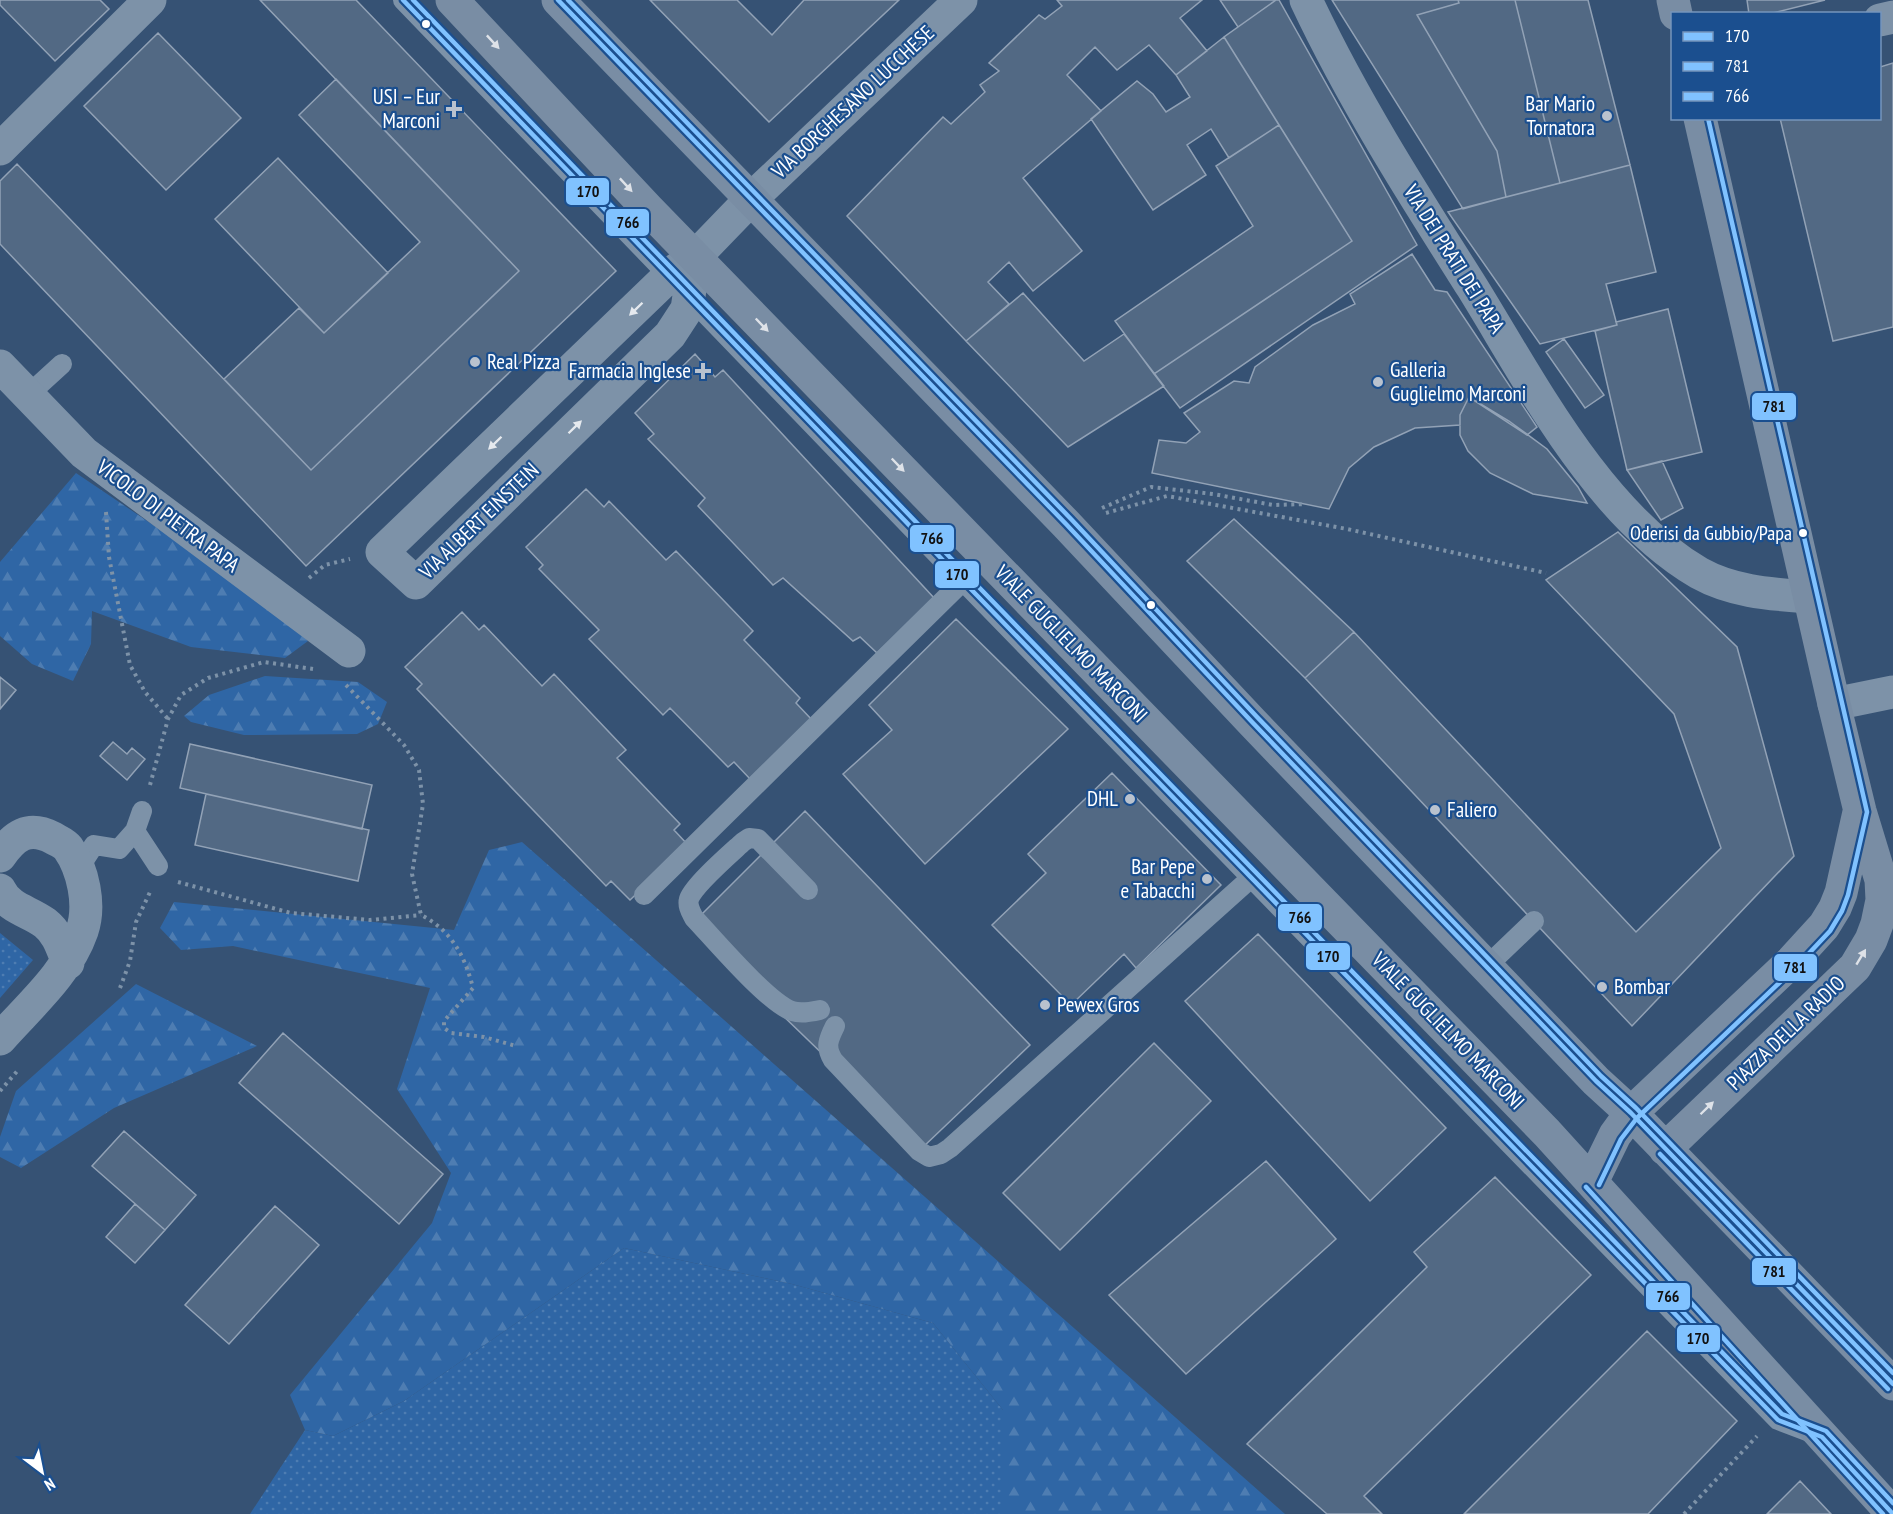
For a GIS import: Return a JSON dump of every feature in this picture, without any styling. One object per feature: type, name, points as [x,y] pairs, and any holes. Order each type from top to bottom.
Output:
[{"type":"main road","name":"VIALE GUGLIELMO MARCONI","points":[[452,0],[695,257],[1515,1100],[1592,1182]]},
{"type":"main road","points":[[558,0],[1066,524],[1252,723],[1596,1081],[1631,1113],[1893,1384]]},
{"type":"main road","name":"PIAZZA DELLA RADIO","points":[[1665,1149],[1855,967],[1871,940],[1888,891],[1860,810],[1834,704],[1700,120]]},
{"type":"main road","points":[[1860,810],[1841,892],[1824,926],[1792,961],[1631,1113],[1615,1135],[1592,1182],[1893,1514]]},
{"type":"street","points":[[0,149],[150,0]]},
{"type":"street","name":"VIA BORGHESANO LUCCHESE","points":[[695,257],[750,200],[961,0]]},
{"type":"street","name":"VIA DEI PRATI DEI PAPA","points":[[1306,0],[1334,56],[1414,195],[1560,429],[1610,495],[1652,538],[1699,572],[1729,586],[1752,592],[1809,597]]},
{"type":"street","name":"VIA ALBERT EINSTEIN","points":[[679,287],[687,309],[670,335],[416,583],[382,552],[679,287],[687,260],[695,257]]},
{"type":"street","name":"VICOLO DI PIETRA PAPA","points":[[0,366],[84,453],[341,661]]},
{"type":"street","points":[[1834,704],[1893,692]]},
{"type":"street","points":[[0,856],[10,842],[27,832],[44,834],[66,846],[79,868],[87,906],[83,929],[68,963],[0,1039]]},
{"type":"street","points":[[0,890],[17,909],[32,915],[57,935],[68,963]]},
{"type":"lane","name":"VIALE GUGLIELMO MARCONI","points":[[403,0],[963,581],[1778,1420],[1822,1437]]},
{"type":"lane","points":[[28,395],[62,364]]},
{"type":"lane","points":[[644,895],[963,581]]},
{"type":"lane","points":[[79,868],[94,845],[119,849],[135,831],[142,811]]},
{"type":"lane","points":[[135,831],[158,866]]},
{"type":"lane","points":[[808,890],[758,839],[749,838],[696,888],[689,899],[689,908],[694,918],[772,999],[790,1010],[804,1013],[819,1010]]},
{"type":"lane","points":[[835,1026],[827,1042],[828,1052],[833,1060],[919,1151],[929,1156],[941,1154],[1251,878]]},
{"type":"lane","points":[[1487,966],[1534,921]]},
{"type":"path","points":[[109,472],[106,514],[109,557],[130,665],[145,692],[168,719]]},
{"type":"path","points":[[1102,508],[1152,488],[1213,494],[1273,505],[1306,504]]},
{"type":"path","points":[[1106,513],[1167,496],[1347,529],[1546,573]]},
{"type":"path","points":[[312,584],[308,579],[326,565],[382,552]]},
{"type":"path","points":[[142,811],[168,719],[181,695],[208,678],[264,662],[341,661],[404,745],[419,770],[423,804],[412,874],[420,915]]},
{"type":"path","points":[[120,988],[130,961],[136,922],[148,899],[158,866],[180,884],[291,913],[370,920],[420,915],[435,922],[460,951],[473,988],[444,1021],[444,1028],[451,1033],[484,1037],[516,1046]]},
{"type":"path","points":[[1684,1514],[1759,1433]]},
{"type":"green space","points":[[76,473],[251,591],[308,641],[285,658],[191,647],[92,611],[91,644],[73,681],[32,664],[0,636],[0,562]]},
{"type":"green space","points":[[265,676],[358,682],[387,702],[378,724],[357,734],[244,735],[191,722],[184,716],[209,695]]},
{"type":"green space","points":[[522,842],[1285,1514],[1003,1514],[1003,1410],[933,1323],[792,1284],[624,1248],[404,1401],[333,1436],[305,1430],[290,1395],[432,1223],[451,1173],[397,1089],[430,988],[233,946],[181,950],[160,928],[174,902],[454,930],[489,850]]},
{"type":"green space","points":[[0,933],[33,960],[0,998]]},
{"type":"green space","points":[[136,984],[257,1046],[114,1108],[21,1168],[0,1157],[0,1137],[16,1091]]},
{"type":"green space","points":[[624,1248],[792,1284],[933,1323],[1003,1410],[1003,1514],[250,1514],[305,1430],[333,1436],[404,1401]]},
{"type":"building","points":[[0,0],[100,0],[109,9],[55,61],[0,5]]},
{"type":"building","points":[[260,0],[356,0],[616,271],[306,566],[0,244],[0,181],[17,164],[311,470],[519,271]]},
{"type":"building","points":[[650,0],[737,0],[772,35],[804,0],[899,0],[769,122]]},
{"type":"building","points":[[1057,0],[1202,0],[1180,18],[1207,51],[1176,75],[1149,45],[1117,70],[1095,47],[1067,75],[1101,111],[1023,178],[1082,251],[1033,291],[1009,262],[988,282],[1009,304],[966,341],[847,216],[943,117],[951,124],[985,92],[980,85],[999,71],[989,63],[1039,15],[1045,19],[1062,6]]},
{"type":"building","points":[[1220,0],[1276,0],[1238,27]]},
{"type":"building","points":[[1279,0],[1417,245],[1180,408],[1154,374],[1352,241],[1224,37]]},
{"type":"building","points":[[1332,0],[1458,0],[1459,3],[1417,15],[1497,151],[1506,197],[1463,209]]},
{"type":"building","points":[[1458,0],[1515,0],[1560,183],[1506,197],[1497,151],[1417,15],[1459,3]]},
{"type":"building","points":[[1515,0],[1588,0],[1630,165],[1560,183]]},
{"type":"building","points":[[1747,0],[1825,0],[1777,12],[1749,12]]},
{"type":"building","points":[[158,33],[241,118],[166,190],[84,106]]},
{"type":"building","points":[[1224,37],[1279,125],[1229,158],[1211,129],[1187,145],[1206,175],[1153,210],[1091,119],[1137,81],[1153,94],[1166,112],[1190,97],[1176,75]]},
{"type":"building","points":[[1893,63],[1893,327],[1833,341],[1780,120],[1881,120],[1881,67]]},
{"type":"building","points":[[336,79],[519,271],[311,470],[224,379],[299,308],[324,333],[420,242],[299,115]]},
{"type":"building","points":[[1279,125],[1352,241],[1154,374],[1115,321],[1253,226],[1216,166]]},
{"type":"building","points":[[278,158],[388,273],[324,333],[215,219]]},
{"type":"building","points":[[1630,165],[1656,272],[1606,284],[1617,325],[1540,344],[1448,212]]},
{"type":"building","name":"Galleria Guglielmo Marconi","points":[[1412,254],[1435,290],[1447,292],[1537,427],[1527,435],[1469,397],[1460,415],[1460,425],[1415,428],[1374,447],[1349,468],[1329,509],[1152,473],[1159,440],[1186,443],[1200,432],[1184,413],[1234,381],[1249,383],[1255,367],[1313,325],[1355,304],[1350,294]]},
{"type":"building","points":[[1023,293],[1084,361],[1124,334],[1164,386],[1068,447],[966,341]]},
{"type":"building","points":[[1668,309],[1702,452],[1627,470],[1595,331],[1617,325],[1616,322]]},
{"type":"building","points":[[1564,339],[1604,395],[1585,408],[1546,352]]},
{"type":"building","points":[[695,354],[715,377],[723,370],[935,599],[877,653],[860,637],[853,641],[783,578],[773,585],[698,506],[705,498],[648,439],[654,434],[635,413]]},
{"type":"building","points":[[1469,397],[1509,421],[1547,449],[1578,487],[1587,503],[1533,494],[1490,473],[1468,451],[1460,435],[1460,415]]},
{"type":"building","points":[[1662,461],[1683,508],[1661,520],[1627,470]]},
{"type":"building","points":[[586,489],[604,507],[609,501],[666,560],[676,551],[753,631],[744,640],[800,698],[796,703],[813,721],[751,780],[734,762],[728,767],[670,708],[663,715],[589,639],[599,630],[539,569],[543,565],[526,547]]},
{"type":"building","points":[[1234,519],[1354,632],[1305,678],[1187,561]]},
{"type":"building","points":[[1618,532],[1737,647],[1794,856],[1632,1026],[1305,678],[1354,632],[1636,932],[1721,848],[1674,714],[1546,580]]},
{"type":"building","points":[[462,612],[479,630],[484,625],[542,686],[554,674],[626,750],[617,758],[680,824],[674,830],[688,845],[630,900],[611,881],[606,886],[417,689],[422,684],[405,667]]},
{"type":"building","points":[[956,619],[1068,729],[925,864],[843,774],[892,730],[869,705]]},
{"type":"building","points":[[0,677],[16,690],[0,709]]},
{"type":"building","points":[[113,742],[127,754],[132,748],[145,759],[127,780],[100,756]]},
{"type":"building","points":[[190,744],[372,785],[362,829],[180,788]]},
{"type":"building","points":[[1112,773],[1221,885],[1136,968],[1124,954],[1071,1005],[992,925],[1046,873],[1028,854]]},
{"type":"building","points":[[206,794],[369,830],[358,881],[195,845]]},
{"type":"building","points":[[805,811],[1030,1045],[921,1149],[690,926]]},
{"type":"building","points":[[1258,934],[1446,1128],[1370,1201],[1185,1001]]},
{"type":"building","points":[[283,1033],[443,1174],[399,1224],[239,1083]]},
{"type":"building","points":[[1154,1043],[1211,1101],[1060,1250],[1003,1193]]},
{"type":"building","points":[[124,1131],[196,1195],[165,1230],[92,1166]]},
{"type":"building","points":[[1266,1161],[1336,1239],[1186,1374],[1109,1295]]},
{"type":"building","points":[[1495,1177],[1591,1275],[1364,1496],[1382,1514],[1327,1514],[1247,1444],[1427,1267],[1414,1252]]},
{"type":"building","points":[[135,1204],[165,1230],[135,1263],[106,1237]]},
{"type":"building","points":[[275,1206],[319,1245],[229,1344],[185,1305]]},
{"type":"building","points":[[1647,1331],[1737,1421],[1648,1514],[1464,1514]]},
{"type":"building","points":[[1800,1481],[1831,1514],[1767,1514]]},
{"type":"transit line","name":"170","points":[[403,0],[963,581],[1778,1420],[1822,1437],[1893,1514]]},
{"type":"transit line","name":"766","points":[[413,0],[968,576],[1782,1414],[1826,1431],[1893,1503]]},
{"type":"transit line","name":"170","points":[[558,0],[1066,524],[1596,1081],[1631,1113],[1893,1384]]},
{"type":"transit line","name":"766","points":[[568,0],[1071,519],[1601,1076],[1636,1108],[1893,1373]]},
{"type":"transit line","name":"781","points":[[1599,1185],[1621,1139],[1637,1118],[1797,966],[1830,931],[1848,895],[1867,812],[1708,120]]},
{"type":"transit line","name":"781","points":[[1660,1154],[1888,1389]]},
{"type":"transit line","name":"781","points":[[1586,1187],[1883,1514]]},
{"type":"place","name":"USI – Eur Marconi","points":[[454,109]]},
{"type":"place","name":"Bar Mario Tornatora","points":[[1607,116]]},
{"type":"place","name":"Real Pizza","points":[[475,362]]},
{"type":"place","name":"Farmacia Inglese","points":[[703,371]]},
{"type":"place","name":"Galleria Guglielmo Marconi","points":[[1378,382]]},
{"type":"place","name":"Oderisi da Gubbio/Papa","points":[[1803,533]]},
{"type":"place","name":"DHL","points":[[1130,799]]},
{"type":"place","name":"Faliero","points":[[1435,810]]},
{"type":"place","name":"Bar Pepe e Tabacchi","points":[[1207,879]]},
{"type":"place","name":"Bombar","points":[[1602,987]]},
{"type":"place","name":"Pewex Gros","points":[[1045,1005]]}]
